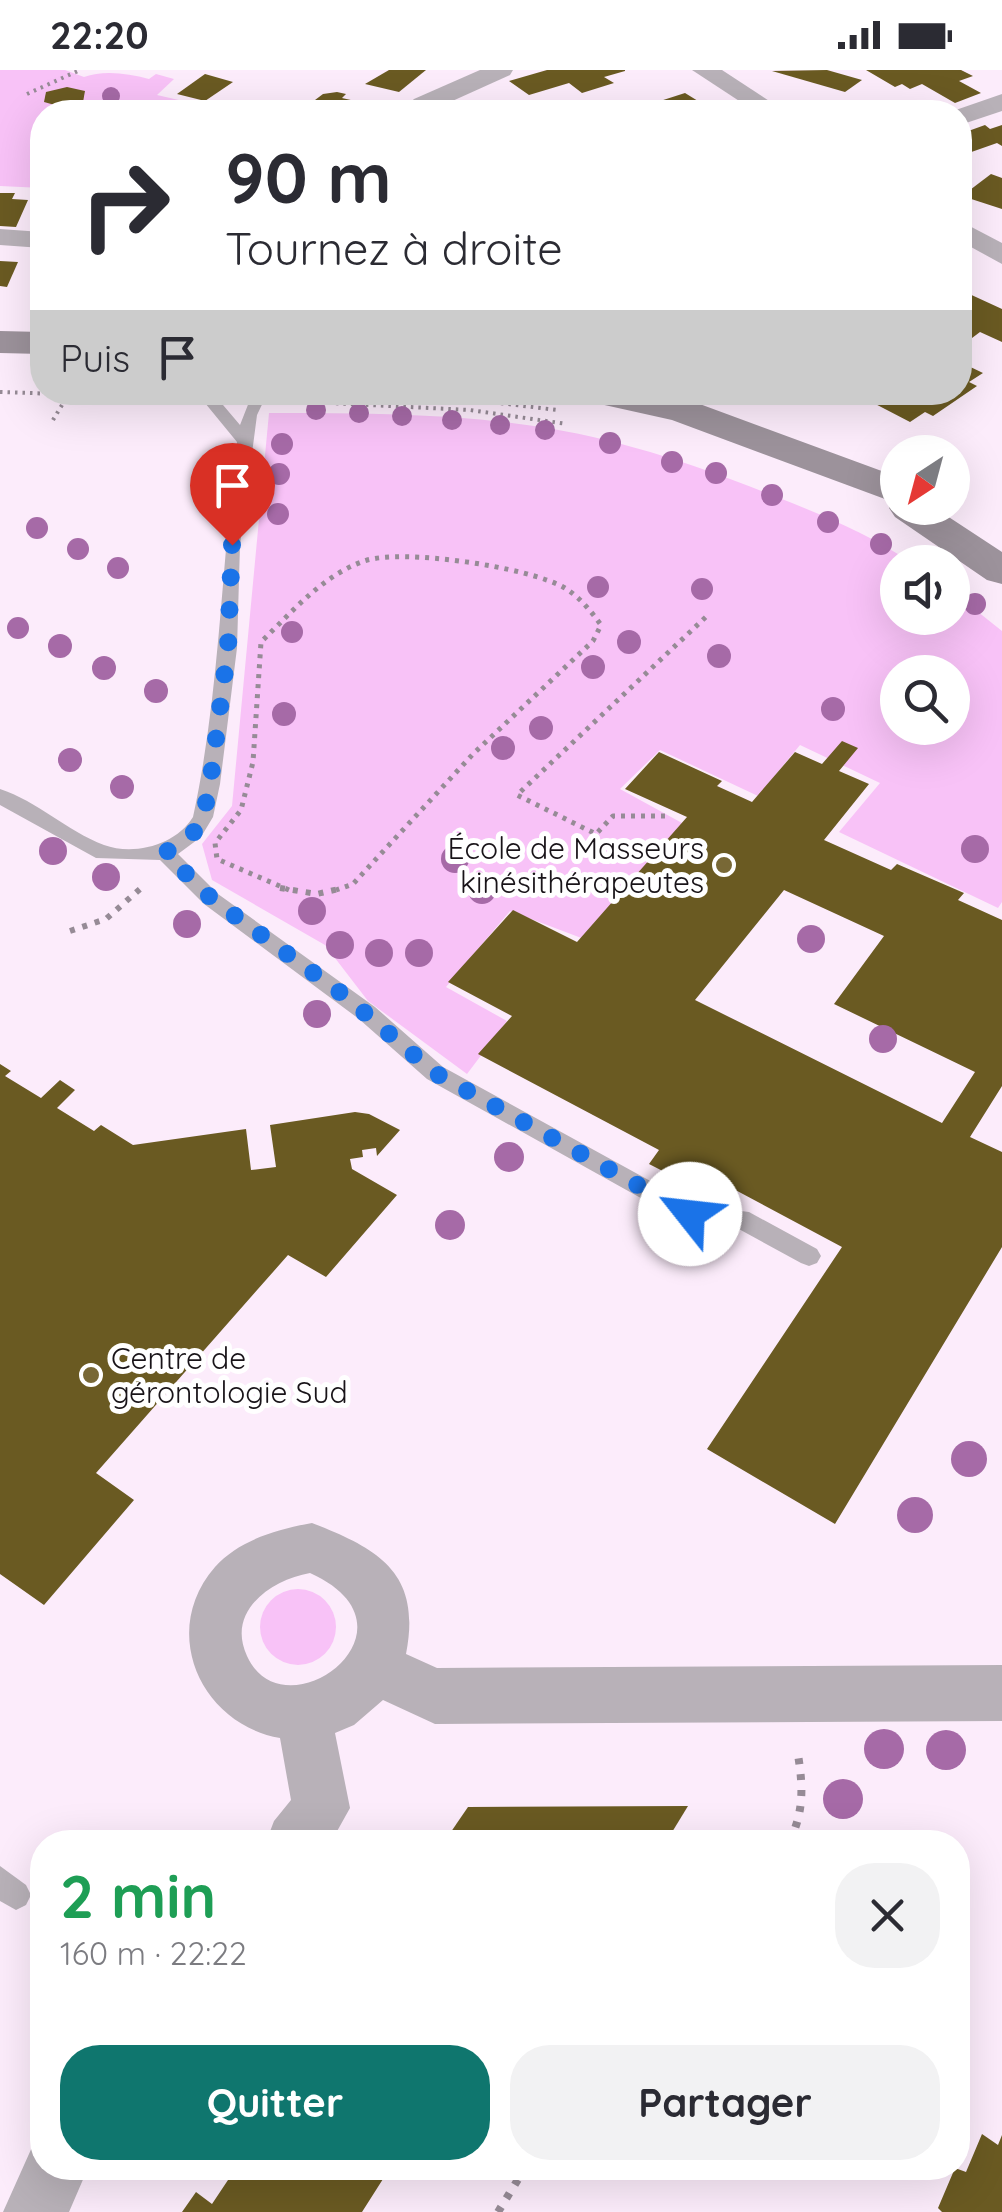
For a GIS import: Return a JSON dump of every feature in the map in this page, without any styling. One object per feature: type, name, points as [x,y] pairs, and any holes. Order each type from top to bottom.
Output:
[{"type":"main road","points":[[0,342],[30,343]]},
{"type":"main road","points":[[0,361],[30,362]]},
{"type":"main road","points":[[624,405],[683,411],[880,484]]},
{"type":"main road","points":[[846,470],[880,490]]},
{"type":"main road","points":[[935,525],[1002,571]]},
{"type":"main road","points":[[970,525],[1002,542]]},
{"type":"street","points":[[432,100],[501,70]]},
{"type":"street","points":[[704,70],[753,100]]},
{"type":"street","points":[[972,113],[1002,102]]},
{"type":"street","points":[[972,236],[1002,255]]},
{"type":"street","points":[[0,237],[30,239]]},
{"type":"street","points":[[312,1548],[338,1555],[360,1569],[376,1590],[385,1615],[384,1642],[374,1668],[356,1691],[331,1706],[303,1713],[274,1711],[248,1700],[229,1681],[218,1656],[215,1629],[223,1603],[238,1579],[259,1562],[285,1551],[312,1548]]},
{"type":"street","points":[[374,1668],[435,1696],[1002,1693]]},
{"type":"street","points":[[303,1713],[321,1808],[304,1830]]},
{"type":"street","points":[[36,2212],[51,2180]]},
{"type":"lane","points":[[214,405],[246,442]]},
{"type":"lane","points":[[0,796],[104,853],[165,853],[194,832],[203,817],[210,784],[228,648],[232,545],[249,415],[254,405]]},
{"type":"lane","points":[[165,853],[212,899],[367,1013],[435,1073],[690,1214],[741,1218],[809,1256]]},
{"type":"path","points":[[27,94],[80,70]]},
{"type":"path","points":[[0,392],[30,393]]},
{"type":"path","points":[[53,420],[62,405]]},
{"type":"path","points":[[395,405],[470,410],[534,405]]},
{"type":"path","points":[[70,932],[106,919],[138,890],[218,859],[286,892],[328,896],[353,884],[472,754],[593,642],[601,624],[592,608],[568,589],[539,577],[482,565],[399,558],[367,560],[324,582],[261,642],[254,762],[241,810],[215,843],[218,859]]},
{"type":"path","points":[[665,816],[613,816],[596,834],[518,795],[709,614]]},
{"type":"path","points":[[786,1694],[806,1797],[796,1830]]},
{"type":"path","points":[[498,2212],[518,2180]]},
{"type":"shaded area","points":[[0,70],[65,70],[84,77],[115,73],[149,79],[156,74],[174,79],[157,95],[179,100],[30,100],[30,187],[0,186]]},
{"type":"shaded area","points":[[269,413],[468,418],[565,431],[656,454],[827,517],[883,545],[880,635],[970,635],[970,606],[1002,631],[1002,902],[998,908],[839,832],[880,783],[800,745],[758,796],[660,750],[620,789],[682,823],[584,939],[510,911],[446,987],[507,1021],[467,1074],[368,1001],[325,945],[212,880],[202,844],[232,806]]},
{"type":"shaded area","points":[[298,1589],[325,1600],[336,1627],[325,1654],[298,1665],[271,1654],[260,1627],[271,1600]]},
{"type":"building","points":[[389,70],[426,70],[399,92],[365,84]]},
{"type":"building","points":[[547,70],[625,71],[604,77],[614,83],[582,93],[569,83],[529,95],[509,81]]},
{"type":"building","points":[[827,70],[862,80],[845,92],[772,71]]},
{"type":"building","points":[[866,70],[961,70],[973,76],[959,81],[981,93],[950,100],[922,84],[910,89],[902,84],[895,87]]},
{"type":"building","points":[[205,74],[233,82],[206,100],[177,94]]},
{"type":"building","points":[[67,87],[85,91],[83,100],[44,100],[46,92]]},
{"type":"building","points":[[337,92],[351,100],[315,100]]},
{"type":"building","points":[[685,93],[696,100],[663,100]]},
{"type":"building","points":[[1002,125],[1002,146],[997,143],[972,152],[972,130]]},
{"type":"building","points":[[991,174],[1002,178],[1002,209],[972,199],[972,188]]},
{"type":"building","points":[[0,193],[15,193],[12,199],[28,200],[16,227],[0,226]]},
{"type":"building","points":[[0,261],[18,262],[7,287],[0,286]]},
{"type":"building","points":[[972,295],[1002,309],[1002,342],[980,332],[972,338]]},
{"type":"building","points":[[972,368],[983,373],[972,380]]},
{"type":"building","points":[[877,405],[949,405],[933,416],[925,412],[910,422]]},
{"type":"building","points":[[842,741],[858,748],[839,771],[869,784],[824,840],[891,870],[897,864],[964,893],[958,900],[1002,920],[1002,1086],[970,1137],[1002,1152],[1002,1247],[835,1524],[707,1449],[842,1247],[696,1169],[686,1183],[649,1164],[659,1150],[478,1054],[512,1016],[448,982],[513,910],[577,942],[687,817],[625,789],[659,752],[722,781],[717,786],[752,802],[795,752],[822,764]],"holes":[[[784,890],[884,936],[834,1004],[975,1072],[942,1123],[695,1000]]]},
{"type":"building","name":"Centre de gérontologie Sud","points":[[0,1064],[11,1071],[5,1076],[41,1098],[60,1080],[75,1090],[57,1108],[94,1131],[101,1125],[133,1145],[246,1129],[251,1170],[276,1167],[270,1125],[355,1112],[369,1114],[400,1130],[377,1156],[376,1148],[362,1150],[363,1157],[350,1159],[352,1169],[397,1195],[326,1277],[288,1255],[96,1473],[134,1500],[44,1605],[0,1574]]},
{"type":"building","points":[[688,1806],[673,1830],[452,1830],[468,1807]]},
{"type":"building","points":[[982,2134],[998,2145],[1002,2135],[1002,2212],[942,2212],[938,2208],[950,2180],[970,2180],[970,2162]]},
{"type":"building","points":[[228,2180],[382,2180],[362,2212],[182,2212],[196,2192],[212,2204]]},
{"type":"place","name":"École de Masseurs kinésithérapeutes","points":[[724,865]]},
{"type":"place","name":"Centre de gérontologie Sud","points":[[91,1375]]},
{"type":"route","points":[[232,545],[228,648],[203,817],[194,832],[165,853],[212,899],[301,961],[435,1073],[690,1214]]}]
